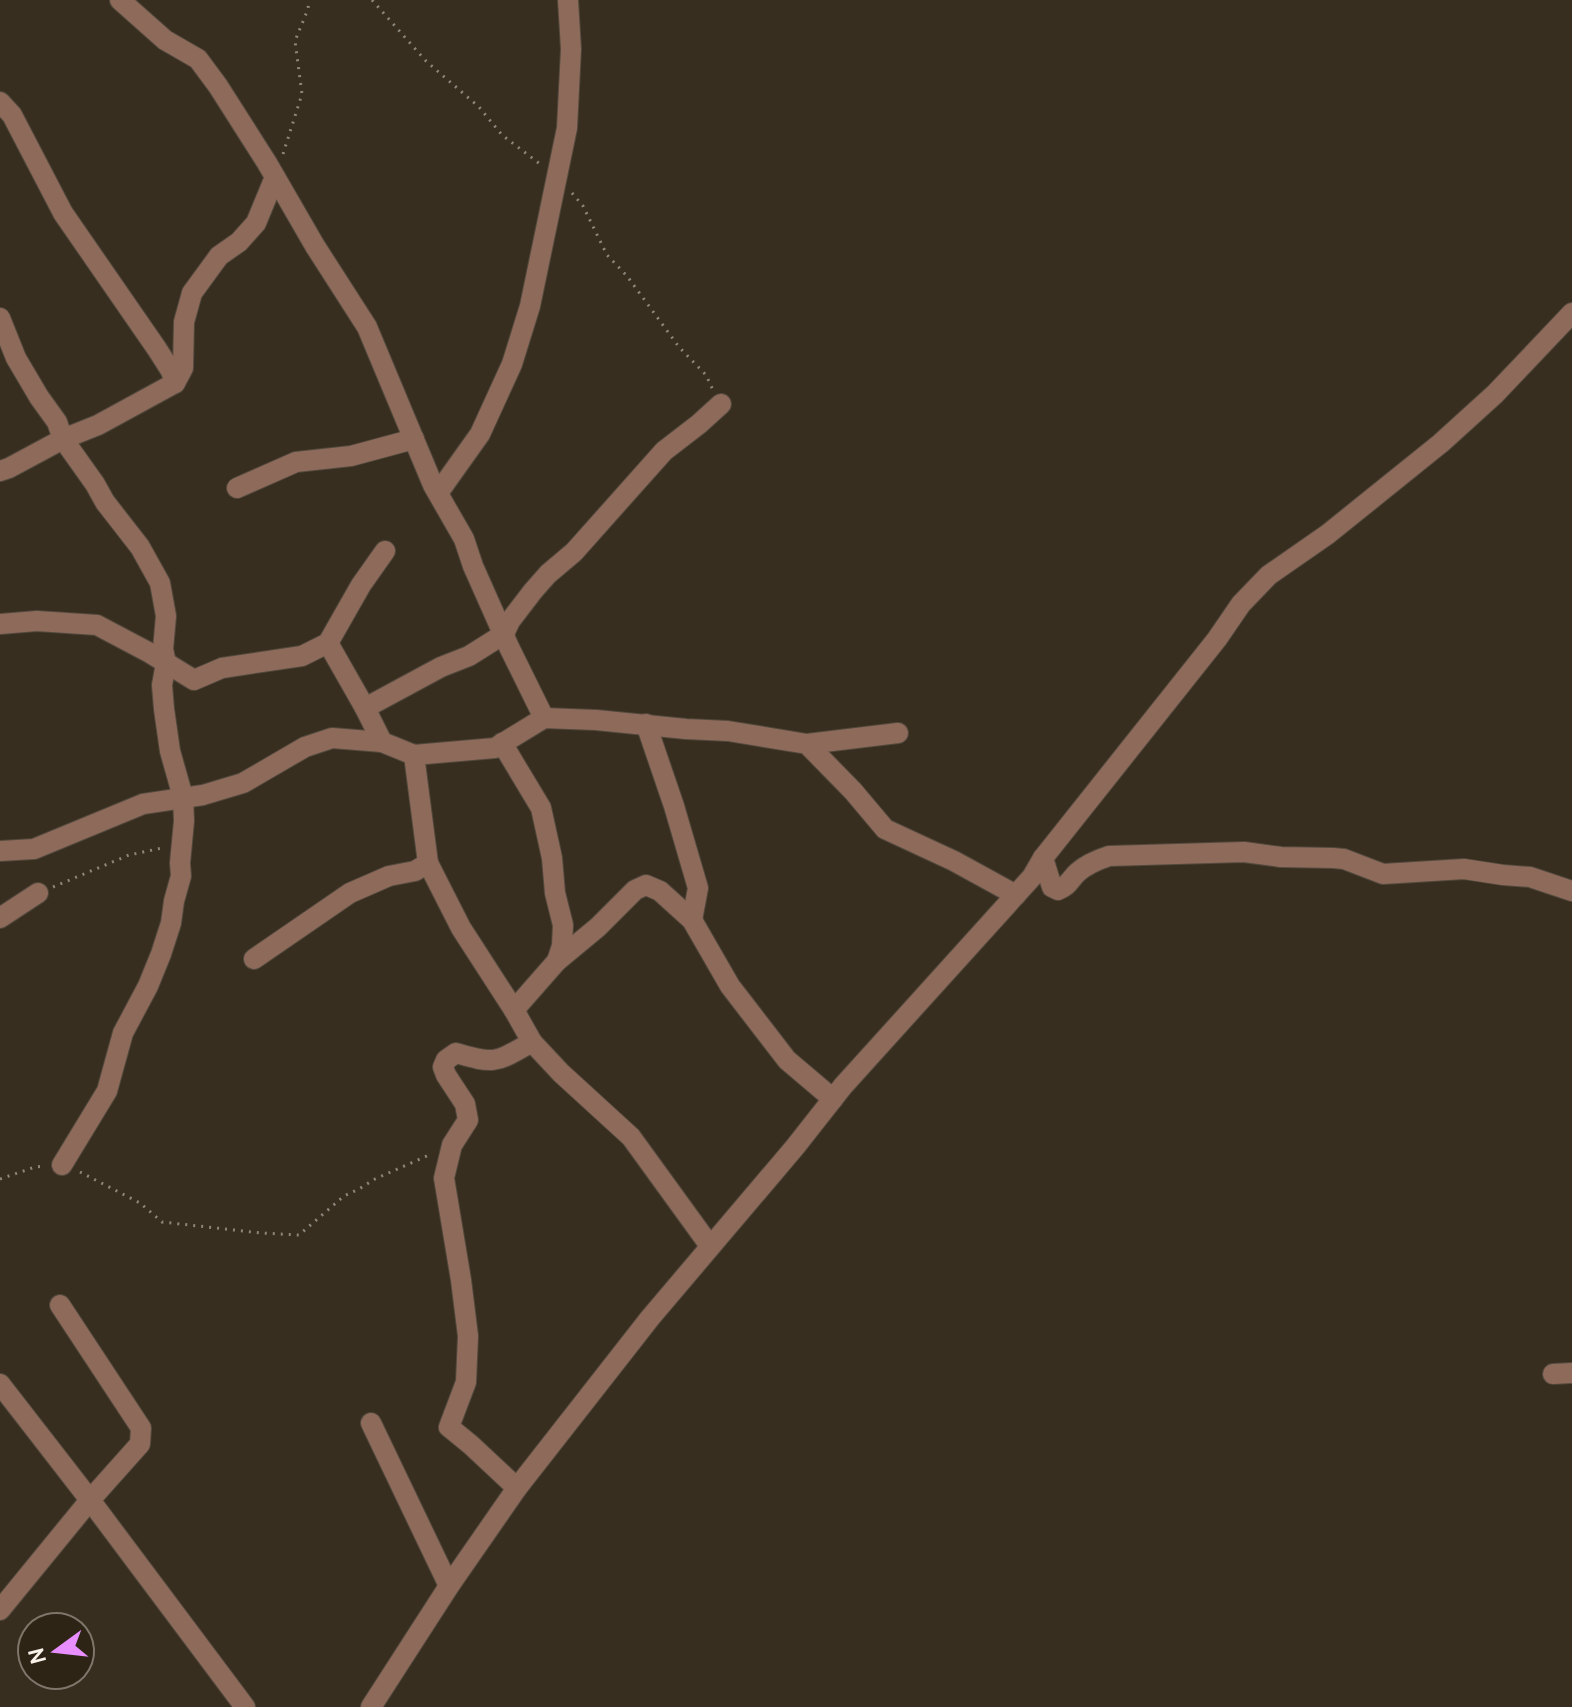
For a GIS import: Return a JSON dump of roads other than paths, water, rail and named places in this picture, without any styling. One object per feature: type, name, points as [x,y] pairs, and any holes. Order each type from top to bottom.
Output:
[{"type":"street","points":[[120,0],[165,40],[198,59],[218,86],[367,327],[438,493],[464,539],[473,566],[544,718]]},
{"type":"street","points":[[438,493],[480,434],[512,364],[530,306],[567,128],[571,49],[568,0]]},
{"type":"street","points":[[0,102],[12,115],[63,213],[164,360],[175,383]]},
{"type":"street","points":[[0,471],[98,425],[175,383],[183,368],[184,322],[192,293],[219,256],[239,242],[256,223],[275,177]]},
{"type":"street","points":[[371,1707],[517,1488],[650,1318],[833,1099],[1032,877],[1043,858],[1217,639],[1241,604],[1269,575],[1328,534],[1441,443],[1495,394],[1572,313]]},
{"type":"street","points":[[0,318],[16,358],[57,422],[63,439],[140,547],[160,583],[166,616],[163,649],[166,663],[162,685],[164,709],[170,751],[183,797],[181,876],[161,954],[123,1033],[107,1091],[62,1165]]},
{"type":"street","points":[[365,708],[441,667],[469,656],[504,634],[533,591],[574,552],[664,451],[721,404]]},
{"type":"street","points":[[237,488],[296,462],[351,456],[414,439]]},
{"type":"street","points":[[0,624],[37,621],[97,625],[194,680],[222,668],[302,656],[328,643],[361,585],[385,551]]},
{"type":"street","points":[[328,643],[382,742]]},
{"type":"street","points":[[0,851],[34,849],[143,804],[203,795],[243,783],[305,747],[332,738],[382,742],[414,755],[495,748],[544,718],[728,731],[807,744],[898,733]]},
{"type":"street","points":[[646,724],[698,888],[692,920]]},
{"type":"street","points":[[502,743],[541,808],[563,925],[562,946],[557,961]]},
{"type":"street","points":[[807,744],[885,829],[954,861],[1016,895]]},
{"type":"street","points":[[414,755],[428,863],[461,928],[532,1042],[631,1137],[710,1246]]},
{"type":"street","points":[[1043,858],[1052,887],[1058,890],[1067,887],[1074,875],[1089,863],[1109,856],[1244,852],[1281,857],[1344,859],[1383,874],[1464,869],[1530,877],[1572,891]]},
{"type":"street","points":[[254,959],[350,893],[389,876],[415,871],[428,863]]},
{"type":"street","points":[[514,1010],[557,961],[598,927],[635,890],[646,885],[660,891],[692,920],[730,986],[787,1060],[833,1099]]},
{"type":"street","points":[[0,918],[38,893]]},
{"type":"street","points":[[517,1488],[449,1427],[466,1382],[468,1336],[444,1178],[452,1145],[468,1120],[465,1104],[443,1067],[446,1060],[456,1053],[489,1062],[500,1060],[532,1042]]},
{"type":"street","points":[[0,1610],[140,1444],[141,1428],[60,1305]]},
{"type":"street","points":[[0,1384],[245,1707]]},
{"type":"street","points":[[371,1423],[449,1586]]}]
